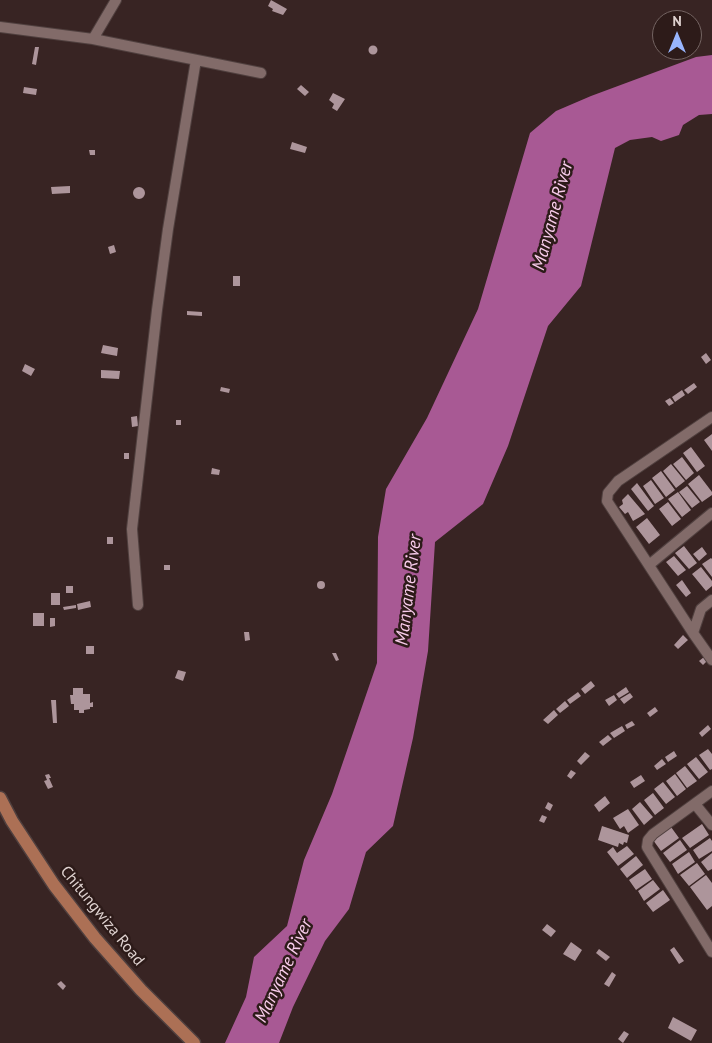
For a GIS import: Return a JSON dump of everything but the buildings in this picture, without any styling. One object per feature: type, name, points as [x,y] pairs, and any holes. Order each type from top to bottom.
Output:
[{"type":"main road","name":"Chitungwiza Road","points":[[0,798],[12,821],[54,885],[95,938],[141,990],[192,1041]]},
{"type":"street","points":[[93,40],[116,0]]},
{"type":"street","points":[[0,27],[93,40],[261,74]]},
{"type":"street","points":[[138,605],[132,529],[168,229],[196,60]]},
{"type":"street","points":[[712,417],[618,481],[608,493],[607,501],[712,660]]},
{"type":"street","points":[[649,565],[712,513]]},
{"type":"street","points":[[693,633],[700,609],[712,600]]},
{"type":"street","points":[[712,791],[653,834],[648,840],[647,847],[712,952]]},
{"type":"street","points":[[695,804],[712,825]]},
{"type":"water","name":"Manyame River","points":[[712,55],[712,114],[699,115],[683,125],[679,135],[661,141],[652,137],[630,140],[615,148],[581,286],[548,326],[508,446],[483,504],[435,542],[428,651],[413,738],[393,826],[366,852],[349,909],[325,941],[293,1007],[279,1043],[225,1043],[246,997],[254,957],[287,926],[304,860],[332,794],[377,663],[378,537],[386,489],[427,418],[478,309],[530,133],[556,111],[688,60],[702,60],[702,56]]}]
